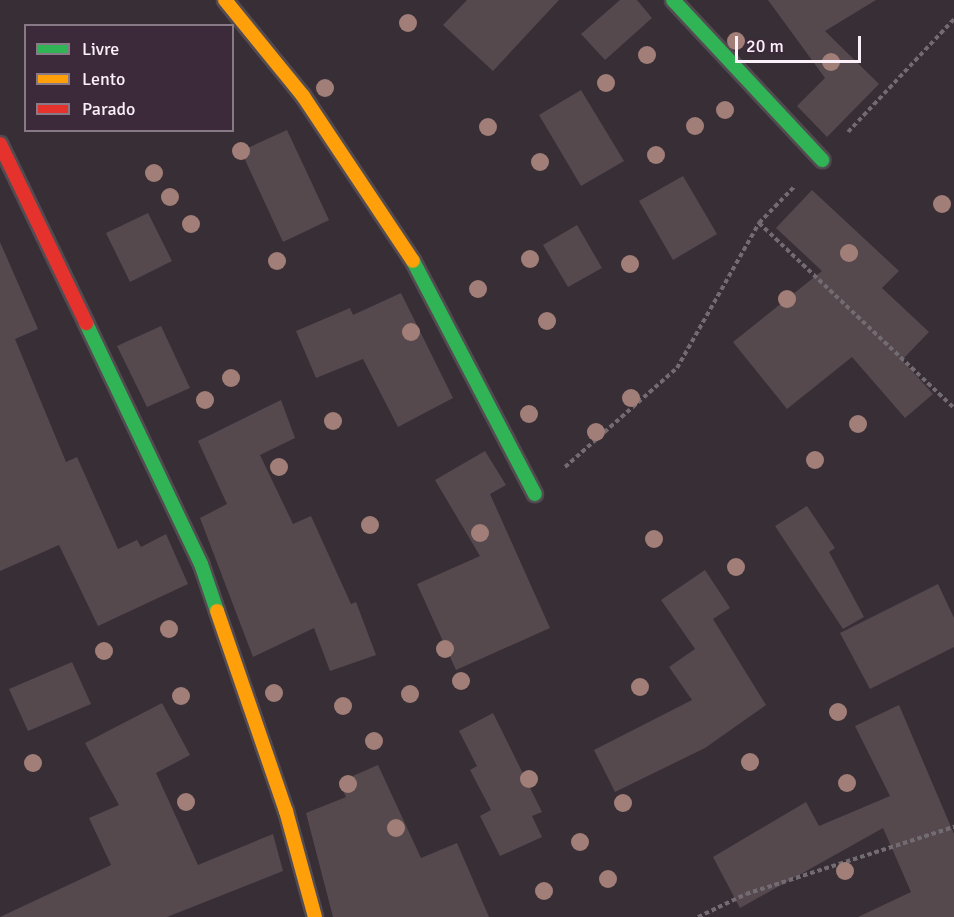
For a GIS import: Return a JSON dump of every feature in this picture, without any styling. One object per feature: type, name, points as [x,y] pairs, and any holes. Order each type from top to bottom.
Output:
[{"type":"street","points":[[225,0],[303,96],[424,278],[535,494]]},
{"type":"street","points":[[673,0],[822,160]]},
{"type":"street","points":[[0,144],[201,564],[286,811],[315,917]]},
{"type":"path","points":[[535,494],[677,368],[759,223],[822,160],[954,19]]},
{"type":"path","points":[[759,223],[954,408]]},
{"type":"path","points":[[698,917],[746,894],[954,827]]},
{"type":"building","points":[[467,0],[559,0],[493,71],[443,25]]},
{"type":"building","points":[[620,0],[637,0],[652,18],[605,60],[581,34]]},
{"type":"building","points":[[768,0],[876,0],[825,31],[879,84],[827,137],[797,106],[825,78]]},
{"type":"building","points":[[581,90],[624,161],[581,186],[539,115]]},
{"type":"building","points":[[287,130],[329,220],[283,242],[241,151]]},
{"type":"building","points":[[683,176],[717,234],[673,260],[639,201]]},
{"type":"building","points":[[812,190],[899,271],[882,288],[929,332],[902,360],[933,394],[905,418],[852,357],[787,409],[733,342],[822,271],[776,228]]},
{"type":"building","points":[[148,213],[172,261],[130,282],[106,233]]},
{"type":"building","points":[[577,225],[602,268],[568,287],[543,245]]},
{"type":"building","points":[[0,242],[38,329],[15,339],[66,462],[77,457],[118,549],[137,540],[141,547],[166,534],[188,584],[98,626],[59,545],[0,571]]},
{"type":"building","points":[[401,293],[453,398],[398,427],[363,359],[316,378],[296,331],[350,308],[353,315]]},
{"type":"building","points":[[161,326],[190,388],[147,407],[117,346]]},
{"type":"building","points":[[281,400],[295,438],[260,455],[293,524],[311,516],[351,604],[356,602],[376,655],[330,671],[314,628],[253,657],[200,518],[227,504],[198,441]]},
{"type":"building","points":[[485,451],[506,485],[490,494],[550,628],[456,670],[417,584],[480,556],[435,480]]},
{"type":"building","points":[[807,506],[835,548],[829,552],[864,617],[843,629],[775,526]]},
{"type":"building","points":[[705,570],[730,608],[713,619],[766,705],[705,748],[615,792],[594,750],[692,700],[669,667],[695,649],[661,600]]},
{"type":"building","points":[[938,584],[954,618],[954,647],[870,689],[840,633]]},
{"type":"building","points":[[72,662],[91,704],[28,731],[9,689]]},
{"type":"building","points":[[162,703],[190,755],[156,773],[198,865],[273,834],[283,871],[167,917],[0,917],[111,865],[89,818],[119,805],[85,743]]},
{"type":"building","points":[[899,705],[954,834],[954,917],[858,917],[911,892],[883,828],[740,908],[713,857],[806,802],[819,826],[890,796],[855,726]]},
{"type":"building","points":[[493,713],[542,812],[532,816],[542,837],[500,856],[480,816],[491,810],[470,770],[477,766],[459,731]]},
{"type":"building","points":[[378,765],[421,858],[457,843],[489,917],[333,917],[306,813],[346,797],[339,782]]},
{"type":"traffic: fast","points":[[673,0],[822,160]]},
{"type":"traffic: fast","points":[[413,261],[535,494]]},
{"type":"traffic: fast","points":[[86,323],[201,564],[217,611]]},
{"type":"traffic: slow","points":[[225,0],[303,96],[413,261]]},
{"type":"traffic: slow","points":[[217,611],[286,811],[315,917]]},
{"type":"traffic: jam","points":[[0,144],[86,323]]}]
